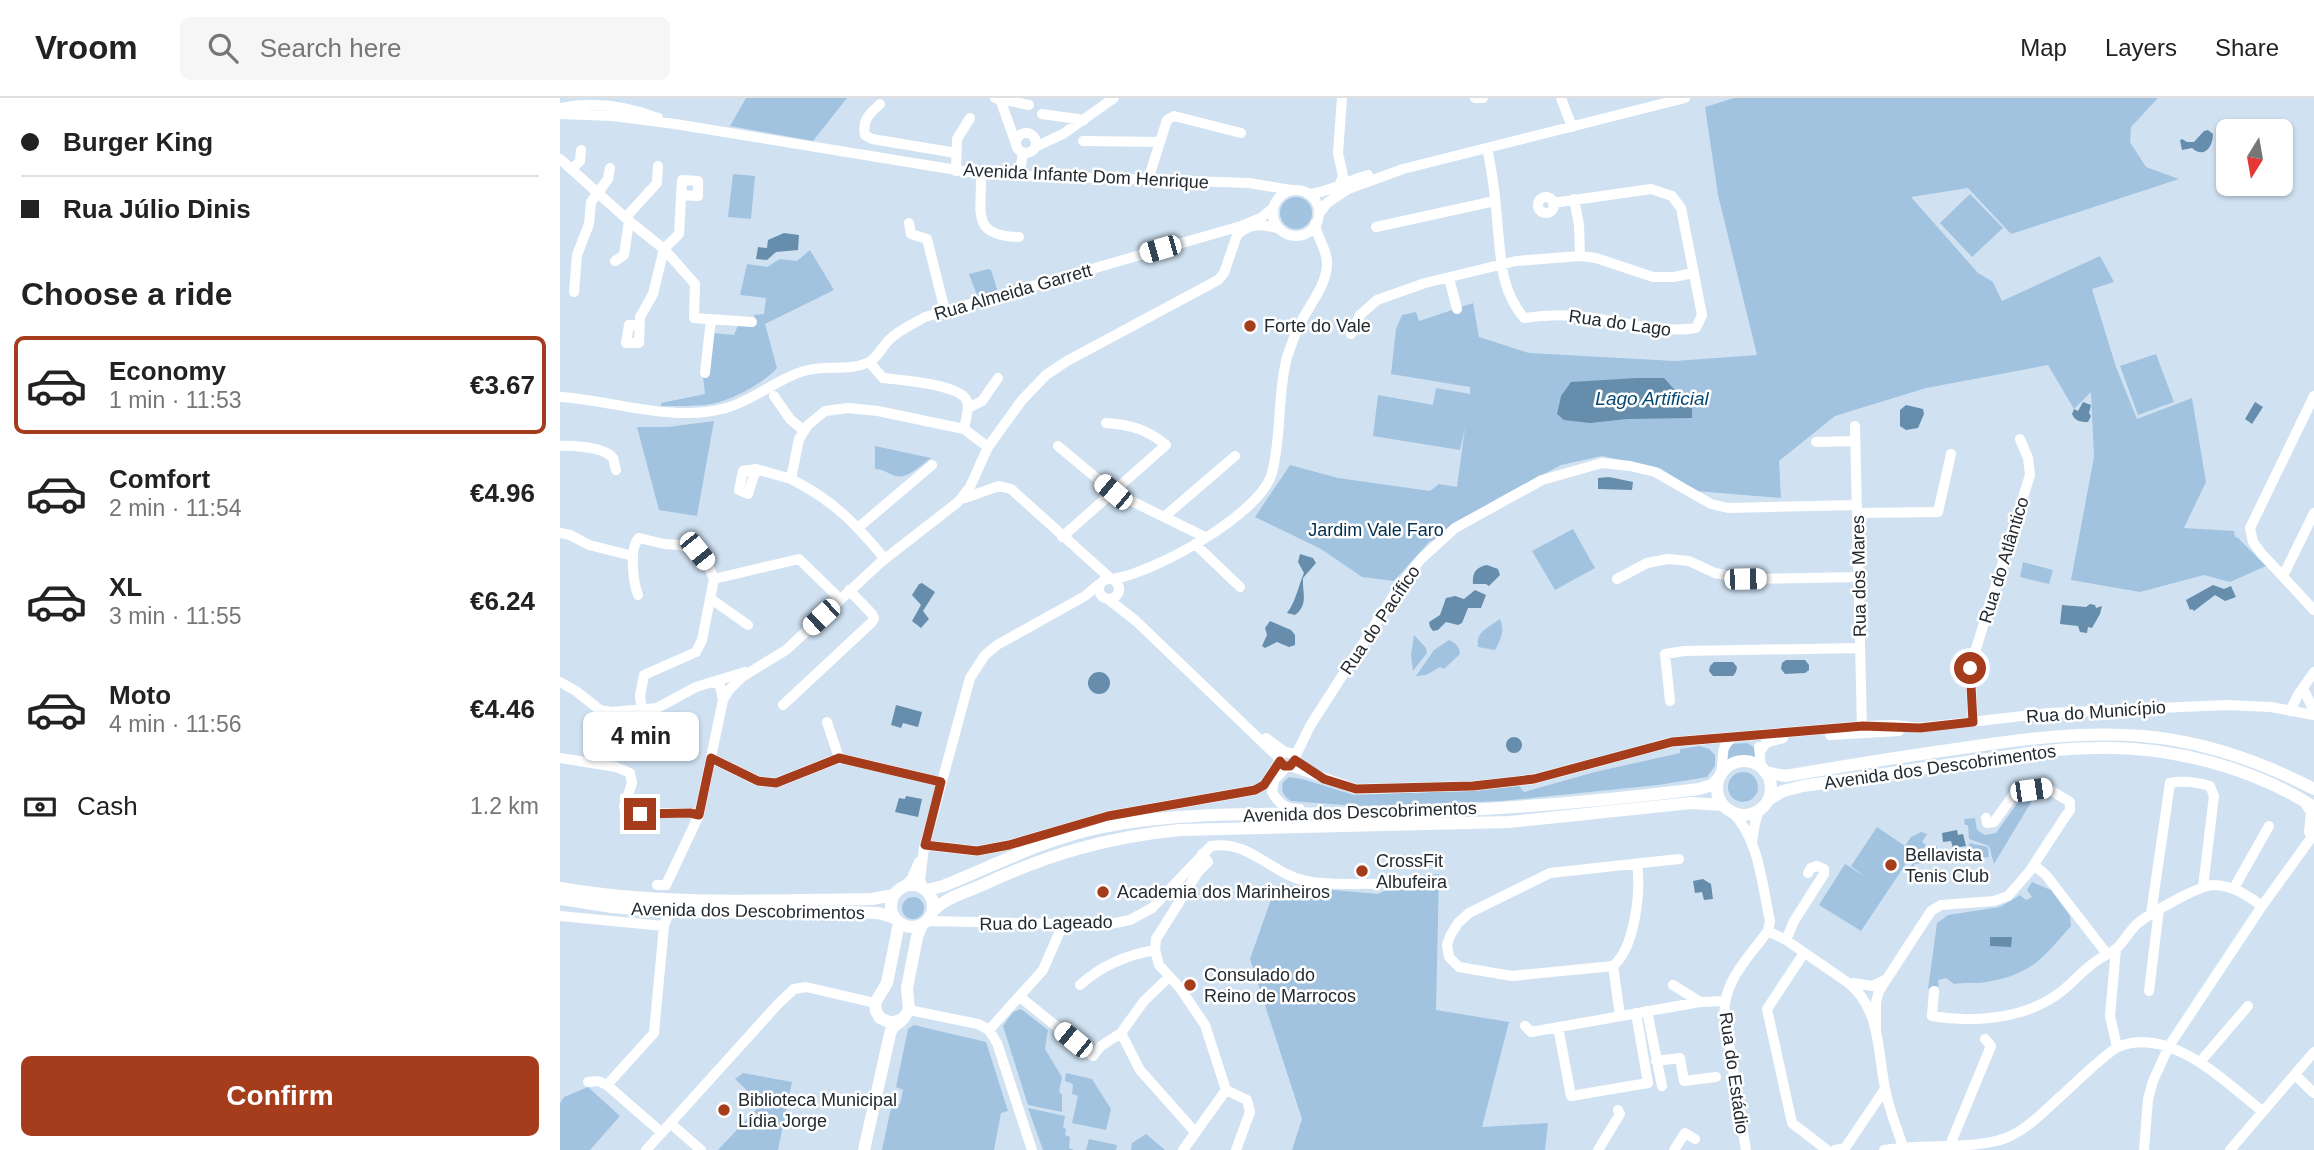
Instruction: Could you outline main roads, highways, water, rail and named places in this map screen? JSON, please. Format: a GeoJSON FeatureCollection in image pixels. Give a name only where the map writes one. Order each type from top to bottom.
{"type":"FeatureCollection","features":[{"type":"Feature","properties":{"kind":"main road","name":"Avenida dos Descobrimentos"},"geometry":{"type":"LineString","coordinates":[[1763,769],[1785,776],[2023,739],[2094,734],[2145,736],[2214,750],[2260,765],[2313,788]]}},
{"type":"Feature","properties":{"kind":"main road","name":"Avenida dos Descobrimentos"},"geometry":{"type":"LineString","coordinates":[[1764,805],[1783,791],[1803,786],[2014,756],[2096,748],[2148,750],[2222,766],[2282,788],[2309,804]]}},
{"type":"Feature","properties":{"kind":"main road"},"geometry":{"type":"LineString","coordinates":[[1749,761],[1763,769],[1770,782],[1764,805],[1749,814],[1728,808],[1717,793],[1720,776],[1729,765],[1749,761]]}},
{"type":"Feature","properties":{"kind":"main road","name":"Avenida dos Descobrimentos"},"geometry":{"type":"LineString","coordinates":[[925,889],[943,886],[1055,840],[1101,828],[1193,816],[1331,814],[1562,804],[1699,789],[1713,785],[1720,776]]}},
{"type":"Feature","properties":{"kind":"main road","name":"Avenida dos Descobrimentos"},"geometry":{"type":"LineString","coordinates":[[928,919],[946,901],[1015,870],[1074,849],[1140,834],[1180,830],[1509,822],[1691,803],[1728,808]]}},
{"type":"Feature","properties":{"kind":"main road"},"geometry":{"type":"LineString","coordinates":[[2309,804],[2313,830]]}},
{"type":"Feature","properties":{"kind":"main road"},"geometry":{"type":"LineString","coordinates":[[859,1150],[884,1032],[875,1003],[887,983],[897,921],[891,907],[894,895],[905,886],[918,885],[925,889],[933,900],[928,919],[917,937],[907,988],[907,1009],[890,1034],[864,1150]]}},
{"type":"Feature","properties":{"kind":"main road","name":"Avenida dos Descobrimentos"},"geometry":{"type":"LineString","coordinates":[[560,888],[655,900],[854,899],[894,895]]}},
{"type":"Feature","properties":{"kind":"main road","name":"Avenida dos Descobrimentos"},"geometry":{"type":"LineString","coordinates":[[560,899],[669,912],[878,913],[897,921]]}},
{"type":"Feature","properties":{"kind":"main road"},"geometry":{"type":"LineString","coordinates":[[897,921],[910,928],[928,919]]}},
{"type":"Feature","properties":{"kind":"main road"},"geometry":{"type":"LineString","coordinates":[[882,991],[895,988],[900,990],[907,1009]]}},
{"type":"Feature","properties":{"kind":"main road"},"geometry":{"type":"LineString","coordinates":[[880,1018],[891,1023],[907,1009]]}},
{"type":"Feature","properties":{"kind":"water"},"geometry":{"type":"Polygon","coordinates":[[[2208,130],[2213,134],[2207,150],[2182,150],[2180,140],[2194,142],[2208,130]]]}},
{"type":"Feature","properties":{"kind":"water"},"geometry":{"type":"Polygon","coordinates":[[[784,233],[799,235],[798,250],[776,252],[767,260],[756,259],[758,247],[767,248],[768,240],[784,233]]]}},
{"type":"Feature","properties":{"kind":"water","name":"Lago Artificial"},"geometry":{"type":"Polygon","coordinates":[[[1664,378],[1692,409],[1692,418],[1627,419],[1590,423],[1564,420],[1557,414],[1561,396],[1571,382],[1664,378]]]}},
{"type":"Feature","properties":{"kind":"water"},"geometry":{"type":"Polygon","coordinates":[[[2083,402],[2091,405],[2088,422],[2078,421],[2072,414],[2074,409],[2078,411],[2083,402]]]}},
{"type":"Feature","properties":{"kind":"water"},"geometry":{"type":"Polygon","coordinates":[[[2255,402],[2263,407],[2252,424],[2245,419],[2255,402]]]}},
{"type":"Feature","properties":{"kind":"water"},"geometry":{"type":"Polygon","coordinates":[[[1906,405],[1923,409],[1924,414],[1918,428],[1906,430],[1900,426],[1900,410],[1906,405]]]}},
{"type":"Feature","properties":{"kind":"water"},"geometry":{"type":"Polygon","coordinates":[[[1609,477],[1633,482],[1632,490],[1598,489],[1598,478],[1609,477]]]}},
{"type":"Feature","properties":{"kind":"water"},"geometry":{"type":"Polygon","coordinates":[[[1300,554],[1313,558],[1316,563],[1303,578],[1304,598],[1302,607],[1295,615],[1287,613],[1304,573],[1298,562],[1300,554]]]}},
{"type":"Feature","properties":{"kind":"water"},"geometry":{"type":"Polygon","coordinates":[[[1487,565],[1498,569],[1500,575],[1489,586],[1473,584],[1476,571],[1487,565]]]}},
{"type":"Feature","properties":{"kind":"water"},"geometry":{"type":"Polygon","coordinates":[[[922,583],[935,592],[923,611],[929,619],[921,628],[912,621],[921,605],[912,595],[922,583]]]}},
{"type":"Feature","properties":{"kind":"water"},"geometry":{"type":"Polygon","coordinates":[[[2213,585],[2224,589],[2231,586],[2236,597],[2225,601],[2215,595],[2194,611],[2190,610],[2186,600],[2213,585]]]}},
{"type":"Feature","properties":{"kind":"water"},"geometry":{"type":"Polygon","coordinates":[[[1475,590],[1486,595],[1481,608],[1468,608],[1462,623],[1458,625],[1446,622],[1433,631],[1429,622],[1440,615],[1446,598],[1455,596],[1464,599],[1475,590]]]}},
{"type":"Feature","properties":{"kind":"water"},"geometry":{"type":"Polygon","coordinates":[[[2090,604],[2096,608],[2102,606],[2100,614],[2092,628],[2088,627],[2087,633],[2080,632],[2078,626],[2060,624],[2062,605],[2086,607],[2090,604]]]}},
{"type":"Feature","properties":{"kind":"water"},"geometry":{"type":"Polygon","coordinates":[[[1270,621],[1291,630],[1295,635],[1295,645],[1289,647],[1277,642],[1265,648],[1262,646],[1267,635],[1265,628],[1270,621]]]}},
{"type":"Feature","properties":{"kind":"water"},"geometry":{"type":"Polygon","coordinates":[[[1786,660],[1805,660],[1809,670],[1805,673],[1785,674],[1781,669],[1786,660]]]}},
{"type":"Feature","properties":{"kind":"water"},"geometry":{"type":"Polygon","coordinates":[[[1714,662],[1733,662],[1737,667],[1736,672],[1733,676],[1713,676],[1709,671],[1714,662]]]}},
{"type":"Feature","properties":{"kind":"water"},"geometry":{"type":"Polygon","coordinates":[[[1099,672],[1107,675],[1110,683],[1107,691],[1099,694],[1091,691],[1088,683],[1091,675],[1099,672]]]}},
{"type":"Feature","properties":{"kind":"water"},"geometry":{"type":"Polygon","coordinates":[[[896,705],[922,712],[918,727],[903,723],[901,728],[891,725],[896,705]]]}},
{"type":"Feature","properties":{"kind":"water"},"geometry":{"type":"Polygon","coordinates":[[[1514,737],[1522,745],[1514,753],[1506,745],[1514,737]]]}},
{"type":"Feature","properties":{"kind":"water"},"geometry":{"type":"Polygon","coordinates":[[[906,796],[922,799],[918,817],[895,812],[899,798],[905,799],[906,796]]]}},
{"type":"Feature","properties":{"kind":"water"},"geometry":{"type":"Polygon","coordinates":[[[1957,830],[1958,835],[1963,834],[1966,846],[1953,848],[1951,841],[1943,842],[1942,833],[1957,830]]]}},
{"type":"Feature","properties":{"kind":"water"},"geometry":{"type":"Polygon","coordinates":[[[1703,879],[1711,884],[1713,899],[1704,900],[1702,892],[1695,893],[1693,881],[1703,879]]]}},
{"type":"Feature","properties":{"kind":"water"},"geometry":{"type":"Polygon","coordinates":[[[1990,937],[2012,937],[2011,947],[1990,946],[1990,937]]]}},
{"type":"Feature","properties":{"kind":"place","name":"Forte do Vale"},"geometry":{"type":"Point","coordinates":[1250,326]}},
{"type":"Feature","properties":{"kind":"place","name":"Bellavista Tenis Club"},"geometry":{"type":"Point","coordinates":[1891,865]}},
{"type":"Feature","properties":{"kind":"place","name":"CrossFit Albufeira"},"geometry":{"type":"Point","coordinates":[1362,871]}},
{"type":"Feature","properties":{"kind":"place","name":"Academia dos Marinheiros"},"geometry":{"type":"Point","coordinates":[1103,892]}},
{"type":"Feature","properties":{"kind":"place","name":"Consulado do Reino de Marrocos"},"geometry":{"type":"Point","coordinates":[1190,985]}},
{"type":"Feature","properties":{"kind":"place","name":"Biblioteca Municipal Lídia Jorge"},"geometry":{"type":"Point","coordinates":[724,1110]}},
{"type":"Feature","properties":{"kind":"park label","name":"Jardim Vale Faro"},"geometry":{"type":"Point","coordinates":[1376,530]}}]}
